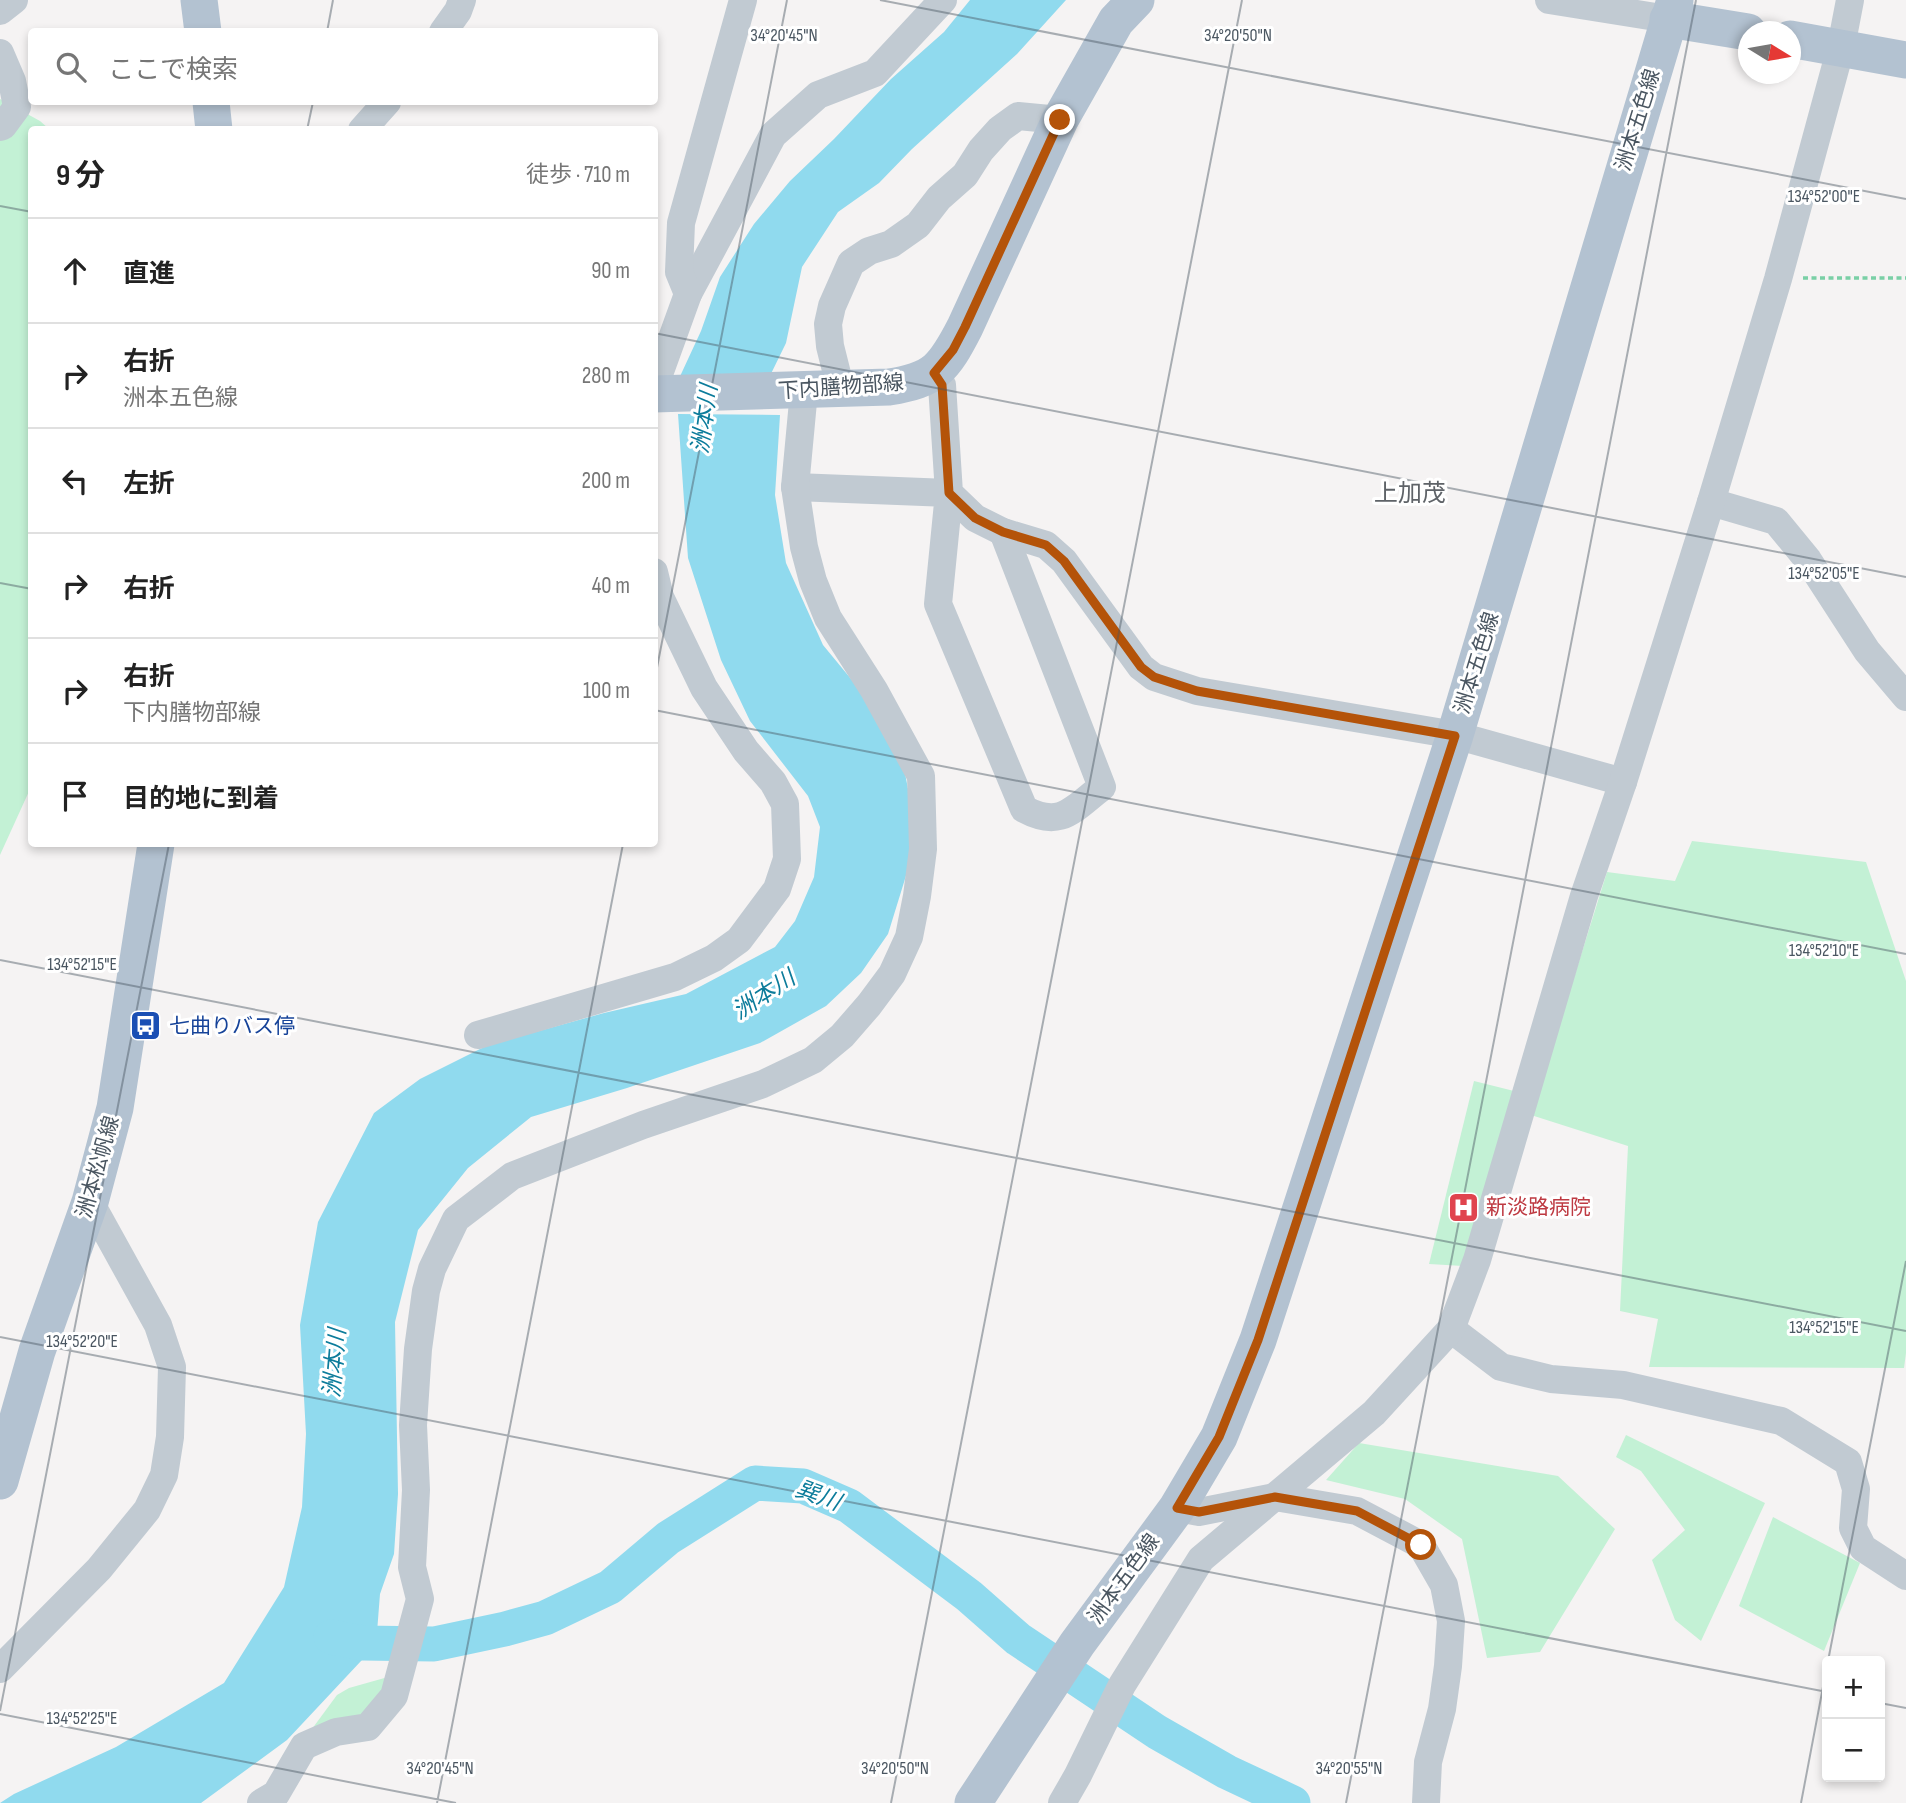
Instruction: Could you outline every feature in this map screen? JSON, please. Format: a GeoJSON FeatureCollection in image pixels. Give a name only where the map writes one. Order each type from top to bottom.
{"type":"FeatureCollection","features":[{"type":"Feature","properties":{"kind":"main road"},"geometry":{"type":"LineString","coordinates":[[199,0],[202,28]]}},
{"type":"Feature","properties":{"kind":"main road","name":"下内膳物部線"},"geometry":{"type":"LineString","coordinates":[[661,392],[841,390],[911,384],[934,373],[953,350],[965,327],[1060,120],[1116,21],[1136,0]]}},
{"type":"Feature","properties":{"kind":"main road"},"geometry":{"type":"LineString","coordinates":[[1672,10],[1738,29]]}},
{"type":"Feature","properties":{"kind":"main road","name":"洲本五色線"},"geometry":{"type":"LineString","coordinates":[[973,1803],[1049,1684],[1177,1508],[1219,1437],[1258,1340],[1455,736],[1672,10]]}},
{"type":"Feature","properties":{"kind":"main road"},"geometry":{"type":"LineString","coordinates":[[1801,41],[1906,60]]}},
{"type":"Feature","properties":{"kind":"main road"},"geometry":{"type":"LineString","coordinates":[[211,105],[214,126]]}},
{"type":"Feature","properties":{"kind":"main road","name":"洲本松帆線"},"geometry":{"type":"LineString","coordinates":[[2,1467],[37,1351],[90,1202],[116,1108],[156,847]]}},
{"type":"Feature","properties":{"kind":"street"},"geometry":{"type":"LineString","coordinates":[[0,11],[13,0]]}},
{"type":"Feature","properties":{"kind":"street"},"geometry":{"type":"LineString","coordinates":[[446,28],[463,0]]}},
{"type":"Feature","properties":{"kind":"street"},"geometry":{"type":"LineString","coordinates":[[688,294],[679,272],[681,223],[743,0]]}},
{"type":"Feature","properties":{"kind":"street"},"geometry":{"type":"LineString","coordinates":[[661,392],[688,294],[773,135],[818,95],[875,74],[943,0]]}},
{"type":"Feature","properties":{"kind":"street"},"geometry":{"type":"LineString","coordinates":[[1549,0],[1672,10]]}},
{"type":"Feature","properties":{"kind":"street"},"geometry":{"type":"LineString","coordinates":[[1062,1803],[1122,1685],[1201,1559],[1374,1413],[1451,1329],[1477,1260],[1584,896],[1623,782],[1778,279],[1841,47],[1850,0]]}},
{"type":"Feature","properties":{"kind":"street"},"geometry":{"type":"LineString","coordinates":[[0,53],[12,81],[17,107],[0,127]]}},
{"type":"Feature","properties":{"kind":"street"},"geometry":{"type":"LineString","coordinates":[[366,126],[384,105]]}},
{"type":"Feature","properties":{"kind":"street"},"geometry":{"type":"LineString","coordinates":[[841,390],[830,346],[828,324],[832,306],[851,263],[869,251],[891,244],[918,225],[939,198],[965,175],[981,150],[1000,129],[1018,116],[1060,120]]}},
{"type":"Feature","properties":{"kind":"street"},"geometry":{"type":"LineString","coordinates":[[934,373],[942,385],[949,493],[938,604],[1024,809],[1042,819],[1066,815],[1102,786],[1003,532]]}},
{"type":"Feature","properties":{"kind":"street"},"geometry":{"type":"LineString","coordinates":[[261,1803],[276,1794],[304,1746],[336,1732],[368,1727],[394,1696],[420,1599],[412,1567],[416,1490],[413,1425],[418,1349],[426,1291],[432,1269],[456,1219],[512,1176],[643,1125],[763,1084],[813,1060],[842,1036],[869,1005],[892,974],[909,937],[923,849],[921,776],[874,690],[828,618],[813,581],[804,547],[795,487],[804,391]]}},
{"type":"Feature","properties":{"kind":"street"},"geometry":{"type":"LineString","coordinates":[[795,487],[949,493],[975,518],[1003,532],[1046,545],[1064,561],[1141,667],[1154,677],[1197,691],[1455,736],[1623,782]]}},
{"type":"Feature","properties":{"kind":"street"},"geometry":{"type":"LineString","coordinates":[[1711,502],[1776,521],[1808,560],[1867,651],[1906,697]]}},
{"type":"Feature","properties":{"kind":"street"},"geometry":{"type":"LineString","coordinates":[[478,1035],[664,980],[714,958],[738,940],[777,889],[787,859],[785,804],[773,782],[746,751],[704,688],[658,589]]}},
{"type":"Feature","properties":{"kind":"street"},"geometry":{"type":"LineString","coordinates":[[0,1669],[99,1569],[147,1510],[164,1475],[170,1437],[172,1367],[158,1325],[90,1202]]}},
{"type":"Feature","properties":{"kind":"street"},"geometry":{"type":"LineString","coordinates":[[1451,1329],[1501,1367],[1551,1378],[1623,1385],[1782,1422],[1848,1462],[1856,1489],[1853,1528],[1863,1548],[1906,1576]]}},
{"type":"Feature","properties":{"kind":"street"},"geometry":{"type":"LineString","coordinates":[[1177,1508],[1199,1512],[1275,1497],[1357,1511],[1421,1545],[1444,1585],[1451,1621],[1442,1709],[1428,1762],[1426,1803]]}},
{"type":"Feature","properties":{"kind":"path"},"geometry":{"type":"LineString","coordinates":[[1778,279],[1906,278]]}},
{"type":"Feature","properties":{"kind":"green space"},"geometry":{"type":"Polygon","coordinates":[[[0,99],[46,126],[28,126],[28,794],[0,855],[0,99]]]}},
{"type":"Feature","properties":{"kind":"green space"},"geometry":{"type":"Polygon","coordinates":[[[1692,841],[1866,862],[1906,981],[1904,1368],[1649,1367],[1658,1319],[1620,1311],[1628,1146],[1531,1115],[1607,872],[1675,881],[1692,841]]]}},
{"type":"Feature","properties":{"kind":"green space"},"geometry":{"type":"Polygon","coordinates":[[[1474,1081],[1514,1091],[1463,1266],[1429,1264],[1474,1081]]]}},
{"type":"Feature","properties":{"kind":"green space"},"geometry":{"type":"Polygon","coordinates":[[[1626,1435],[1765,1503],[1701,1641],[1675,1620],[1652,1560],[1685,1530],[1641,1471],[1616,1457],[1626,1435]]]}},
{"type":"Feature","properties":{"kind":"green space"},"geometry":{"type":"Polygon","coordinates":[[[1359,1443],[1558,1476],[1615,1529],[1540,1652],[1487,1658],[1462,1539],[1405,1499],[1326,1480],[1359,1443]]]}},
{"type":"Feature","properties":{"kind":"green space"},"geometry":{"type":"Polygon","coordinates":[[[1773,1517],[1860,1563],[1824,1651],[1739,1606],[1773,1517]]]}},
{"type":"Feature","properties":{"kind":"green space"},"geometry":{"type":"Polygon","coordinates":[[[388,1677],[388,1683],[365,1718],[309,1733],[337,1695],[349,1688],[388,1677]]]}},
{"type":"Feature","properties":{"kind":"water"},"geometry":{"type":"Polygon","coordinates":[[[970,0],[1066,0],[1017,54],[912,149],[879,183],[838,212],[802,267],[786,343],[766,384],[676,385],[701,331],[720,277],[754,224],[790,181],[891,79],[944,32],[970,0]]]}},
{"type":"Feature","properties":{"kind":"water","name":"洲本川"},"geometry":{"type":"Polygon","coordinates":[[[678,414],[780,415],[775,495],[786,563],[823,645],[856,685],[904,768],[912,810],[909,866],[888,934],[861,973],[826,1006],[760,1043],[531,1117],[468,1168],[418,1230],[395,1322],[398,1494],[394,1554],[380,1594],[376,1645],[287,1740],[201,1803],[0,1803],[116,1747],[224,1683],[284,1587],[302,1507],[306,1434],[300,1325],[318,1222],[374,1113],[420,1079],[488,1045],[686,994],[775,947],[795,921],[814,877],[820,827],[808,796],[750,721],[721,660],[688,558],[678,414]]]}},
{"type":"Feature","properties":{"kind":"waterway","name":"巽川"},"geometry":{"type":"LineString","coordinates":[[331,1637],[362,1643],[434,1644],[545,1618],[610,1587],[668,1538],[755,1483],[803,1486],[849,1506],[969,1596],[1018,1639],[1157,1732],[1227,1772],[1293,1803]]}},
{"type":"Feature","properties":{"kind":"place","name":"七曲りバス停"},"geometry":{"type":"Point","coordinates":[146,1026]}},
{"type":"Feature","properties":{"kind":"place","name":"新淡路病院"},"geometry":{"type":"Point","coordinates":[1463,1207]}},
{"type":"Feature","properties":{"kind":"district","name":"上加茂"},"geometry":{"type":"Point","coordinates":[1410,493]}},
{"type":"Feature","properties":{"kind":"route"},"geometry":{"type":"LineString","coordinates":[[1060,120],[965,327],[953,350],[934,373],[942,385],[949,493],[975,518],[1003,532],[1046,545],[1064,561],[1141,667],[1154,677],[1197,691],[1455,736],[1258,1340],[1219,1437],[1177,1508],[1199,1512],[1275,1497],[1357,1511],[1421,1545]]}}]}
